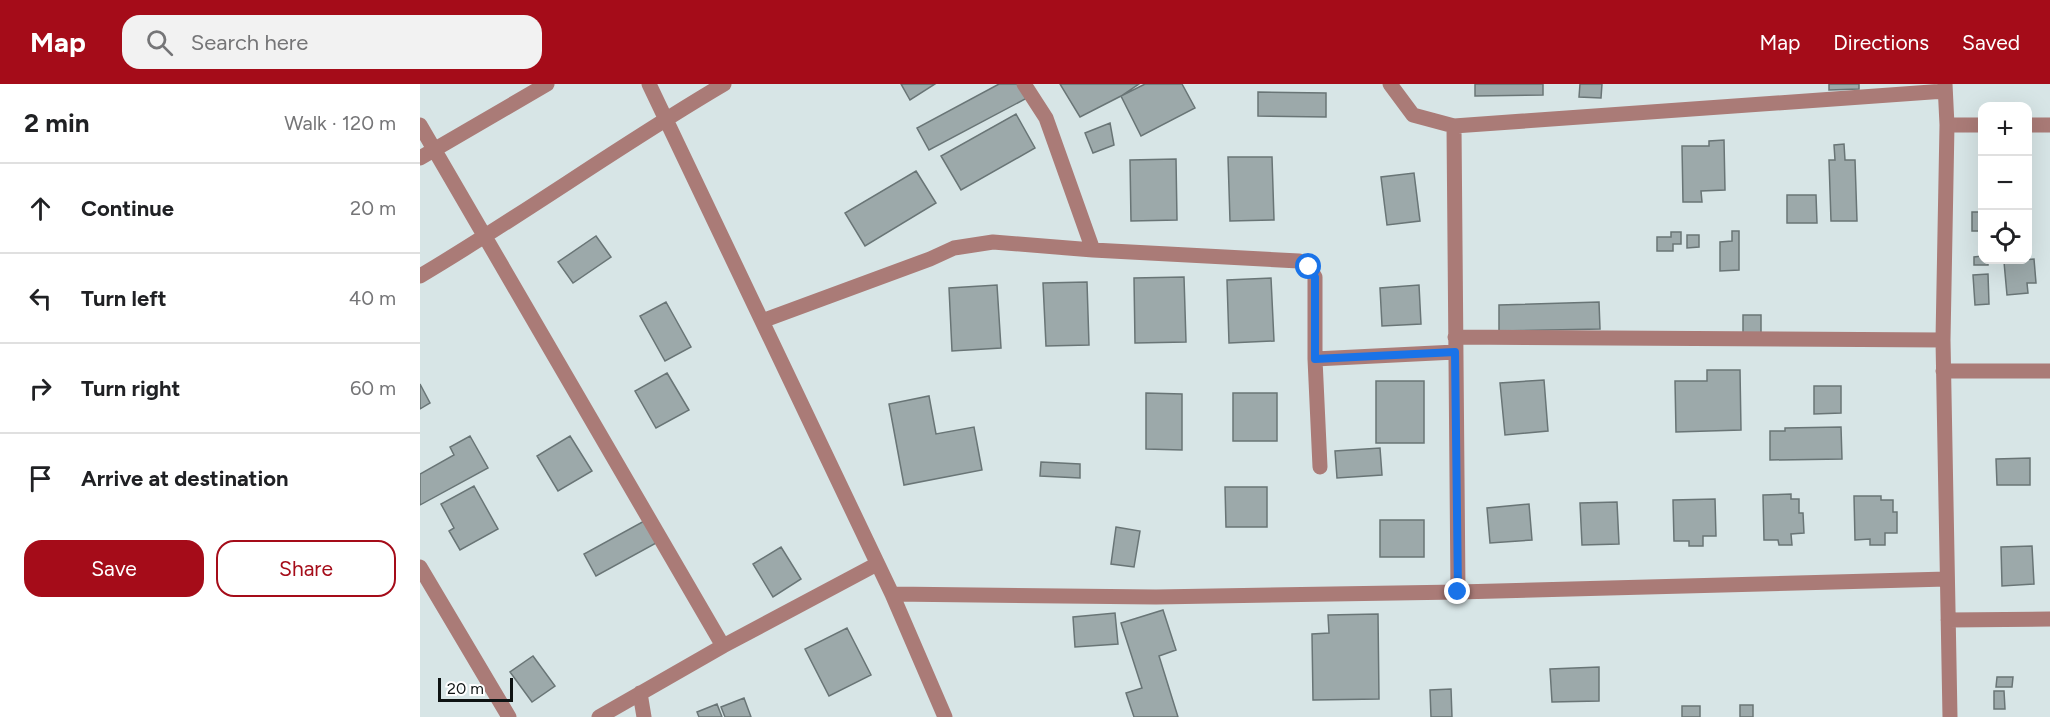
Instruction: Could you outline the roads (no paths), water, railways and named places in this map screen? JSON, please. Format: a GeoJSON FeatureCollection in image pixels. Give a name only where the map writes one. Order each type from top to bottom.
{"type":"FeatureCollection","features":[{"type":"Feature","properties":{"kind":"street"},"geometry":{"type":"LineString","coordinates":[[420,158],[547,84]]}},
{"type":"Feature","properties":{"kind":"street"},"geometry":{"type":"LineString","coordinates":[[650,84],[892,594],[945,717]]}},
{"type":"Feature","properties":{"kind":"street"},"geometry":{"type":"LineString","coordinates":[[420,276],[485,238],[667,118],[723,84]]}},
{"type":"Feature","properties":{"kind":"street"},"geometry":{"type":"LineString","coordinates":[[1390,84],[1413,115],[1454,126],[1945,87],[1947,125],[1942,340],[1950,717]]}},
{"type":"Feature","properties":{"kind":"street"},"geometry":{"type":"LineString","coordinates":[[1031,86],[1046,118],[1094,250]]}},
{"type":"Feature","properties":{"kind":"street"},"geometry":{"type":"LineString","coordinates":[[420,125],[723,646]]}},
{"type":"Feature","properties":{"kind":"street"},"geometry":{"type":"LineString","coordinates":[[1947,125],[1978,125]]}},
{"type":"Feature","properties":{"kind":"street"},"geometry":{"type":"LineString","coordinates":[[2032,125],[2050,125]]}},
{"type":"Feature","properties":{"kind":"street"},"geometry":{"type":"LineString","coordinates":[[1454,126],[1458,592]]}},
{"type":"Feature","properties":{"kind":"street"},"geometry":{"type":"LineString","coordinates":[[762,321],[954,248],[993,242],[1299,261],[1309,267],[1315,277],[1315,359],[1320,467]]}},
{"type":"Feature","properties":{"kind":"street"},"geometry":{"type":"LineString","coordinates":[[1455,337],[1942,340]]}},
{"type":"Feature","properties":{"kind":"street"},"geometry":{"type":"LineString","coordinates":[[1315,359],[1455,352]]}},
{"type":"Feature","properties":{"kind":"street"},"geometry":{"type":"LineString","coordinates":[[1943,371],[2050,371]]}},
{"type":"Feature","properties":{"kind":"street"},"geometry":{"type":"LineString","coordinates":[[598,717],[723,646],[877,564]]}},
{"type":"Feature","properties":{"kind":"street"},"geometry":{"type":"LineString","coordinates":[[420,567],[509,717]]}},
{"type":"Feature","properties":{"kind":"street"},"geometry":{"type":"LineString","coordinates":[[892,594],[1156,597],[1458,592],[1947,579]]}},
{"type":"Feature","properties":{"kind":"street"},"geometry":{"type":"LineString","coordinates":[[1948,620],[2050,619]]}},
{"type":"Feature","properties":{"kind":"street"},"geometry":{"type":"LineString","coordinates":[[640,693],[644,717]]}}]}
